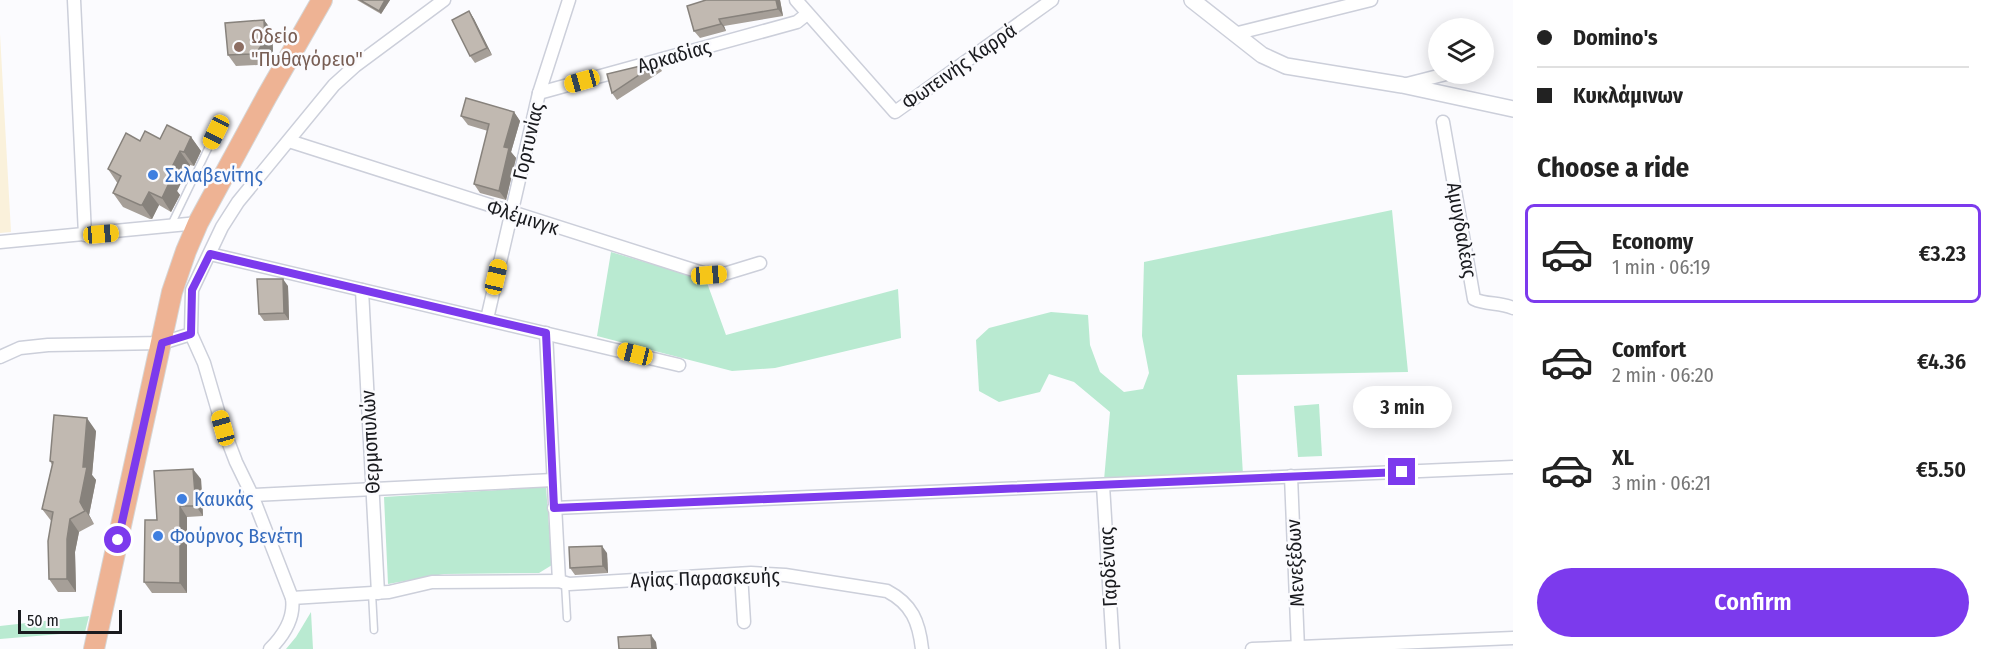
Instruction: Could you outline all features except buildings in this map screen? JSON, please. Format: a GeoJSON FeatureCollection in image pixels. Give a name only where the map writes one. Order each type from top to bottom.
{"type":"FeatureCollection","features":[{"type":"Feature","properties":{"kind":"main road"},"geometry":{"type":"LineString","coordinates":[[94,649],[172,292],[186,252],[198,223],[322,0]]}},
{"type":"Feature","properties":{"kind":"street"},"geometry":{"type":"LineString","coordinates":[[74,0],[85,235]]}},
{"type":"Feature","properties":{"kind":"street"},"geometry":{"type":"LineString","coordinates":[[270,649],[288,625],[293,610],[292,598],[252,495],[226,436],[204,363],[191,334],[192,290],[222,227],[238,202],[334,85],[355,66],[444,0]]}},
{"type":"Feature","properties":{"kind":"street","name":"Γορτυνίας"},"geometry":{"type":"LineString","coordinates":[[487,319],[539,93],[569,0]]}},
{"type":"Feature","properties":{"kind":"street"},"geometry":{"type":"LineString","coordinates":[[796,0],[807,14]]}},
{"type":"Feature","properties":{"kind":"street","name":"Φωτεινής Καρρά"},"geometry":{"type":"LineString","coordinates":[[807,14],[895,112],[1052,0]]}},
{"type":"Feature","properties":{"kind":"street"},"geometry":{"type":"LineString","coordinates":[[1192,0],[1262,55],[1286,66],[1402,85],[1513,109]]}},
{"type":"Feature","properties":{"kind":"street"},"geometry":{"type":"LineString","coordinates":[[1234,34],[1371,0]]}},
{"type":"Feature","properties":{"kind":"street","name":"Αρκαδίας"},"geometry":{"type":"LineString","coordinates":[[539,93],[796,22],[807,14]]}},
{"type":"Feature","properties":{"kind":"street"},"geometry":{"type":"LineString","coordinates":[[1402,85],[1428,78]]}},
{"type":"Feature","properties":{"kind":"street","name":"Αμυγδαλέας"},"geometry":{"type":"LineString","coordinates":[[1443,122],[1474,299],[1480,302],[1505,304],[1513,308]]}},
{"type":"Feature","properties":{"kind":"street","name":"Φλέμινγκ"},"geometry":{"type":"LineString","coordinates":[[289,141],[709,275],[724,274],[759,263]]}},
{"type":"Feature","properties":{"kind":"street"},"geometry":{"type":"LineString","coordinates":[[0,242],[198,223]]}},
{"type":"Feature","properties":{"kind":"street"},"geometry":{"type":"LineString","coordinates":[[210,254],[679,365]]}},
{"type":"Feature","properties":{"kind":"street","name":"Θερμοπυλών"},"geometry":{"type":"LineString","coordinates":[[363,290],[373,489],[375,593]]}},
{"type":"Feature","properties":{"kind":"street"},"geometry":{"type":"LineString","coordinates":[[546,333],[554,508],[562,582]]}},
{"type":"Feature","properties":{"kind":"street"},"geometry":{"type":"LineString","coordinates":[[0,357],[21,348],[48,345],[162,343],[191,334]]}},
{"type":"Feature","properties":{"kind":"street"},"geometry":{"type":"LineString","coordinates":[[554,508],[1513,467]]}},
{"type":"Feature","properties":{"kind":"street","name":"Μενεξέδων"},"geometry":{"type":"LineString","coordinates":[[1291,476],[1298,648]]}},
{"type":"Feature","properties":{"kind":"street"},"geometry":{"type":"LineString","coordinates":[[252,495],[553,480]]}},
{"type":"Feature","properties":{"kind":"street","name":"Γαρδένιας"},"geometry":{"type":"LineString","coordinates":[[1103,484],[1113,649]]}},
{"type":"Feature","properties":{"kind":"street"},"geometry":{"type":"LineString","coordinates":[[741,574],[744,622]]}},
{"type":"Feature","properties":{"kind":"street","name":"Αγίας Παρασκευής"},"geometry":{"type":"LineString","coordinates":[[292,598],[390,592],[432,582],[562,582],[569,584],[741,574],[785,575],[887,591],[901,598],[911,610],[920,632],[922,649]]}},
{"type":"Feature","properties":{"kind":"street"},"geometry":{"type":"LineString","coordinates":[[1252,649],[1513,638]]}},
{"type":"Feature","properties":{"kind":"lane"},"geometry":{"type":"LineString","coordinates":[[170,226],[216,132]]}},
{"type":"Feature","properties":{"kind":"lane"},"geometry":{"type":"LineString","coordinates":[[562,582],[567,618]]}},
{"type":"Feature","properties":{"kind":"lane"},"geometry":{"type":"LineString","coordinates":[[374,630],[375,593]]}},
{"type":"Feature","properties":{"kind":"shaded area"},"geometry":{"type":"Polygon","coordinates":[[[0,34],[11,232],[0,233],[0,34]]]}},
{"type":"Feature","properties":{"kind":"green space"},"geometry":{"type":"Polygon","coordinates":[[[1392,210],[1408,372],[1237,375],[1243,475],[1104,480],[1110,412],[1074,382],[1049,374],[1040,392],[999,402],[979,391],[976,340],[989,328],[1051,312],[1088,315],[1090,345],[1100,372],[1124,392],[1143,389],[1149,373],[1142,336],[1144,262],[1392,210]]]}},
{"type":"Feature","properties":{"kind":"green space"},"geometry":{"type":"Polygon","coordinates":[[[611,252],[706,280],[726,335],[898,289],[901,338],[775,368],[732,371],[597,336],[611,252]]]}},
{"type":"Feature","properties":{"kind":"green space"},"geometry":{"type":"Polygon","coordinates":[[[1319,404],[1322,456],[1298,457],[1294,406],[1319,404]]]}},
{"type":"Feature","properties":{"kind":"green space"},"geometry":{"type":"Polygon","coordinates":[[[546,487],[552,565],[539,573],[444,574],[388,584],[384,497],[546,487]]]}},
{"type":"Feature","properties":{"kind":"green space"},"geometry":{"type":"Polygon","coordinates":[[[311,612],[313,649],[286,649],[296,637],[311,612]]]}},
{"type":"Feature","properties":{"kind":"green space"},"geometry":{"type":"Polygon","coordinates":[[[89,616],[85,632],[0,639],[0,626],[89,616]]]}},
{"type":"Feature","properties":{"kind":"place","name":"Ωδείο \"Πυθαγόρειο\""},"geometry":{"type":"Point","coordinates":[239,47]}},
{"type":"Feature","properties":{"kind":"place","name":"Σκλαβενίτης"},"geometry":{"type":"Point","coordinates":[153,175]}},
{"type":"Feature","properties":{"kind":"place","name":"Καυκάς"},"geometry":{"type":"Point","coordinates":[182,499]}},
{"type":"Feature","properties":{"kind":"place","name":"Φούρνος Βενέτη"},"geometry":{"type":"Point","coordinates":[158,536]}},
{"type":"Feature","properties":{"kind":"route"},"geometry":{"type":"LineString","coordinates":[[118,540],[162,343],[191,334],[192,290],[210,254],[546,333],[554,508],[1402,472]]}}]}
